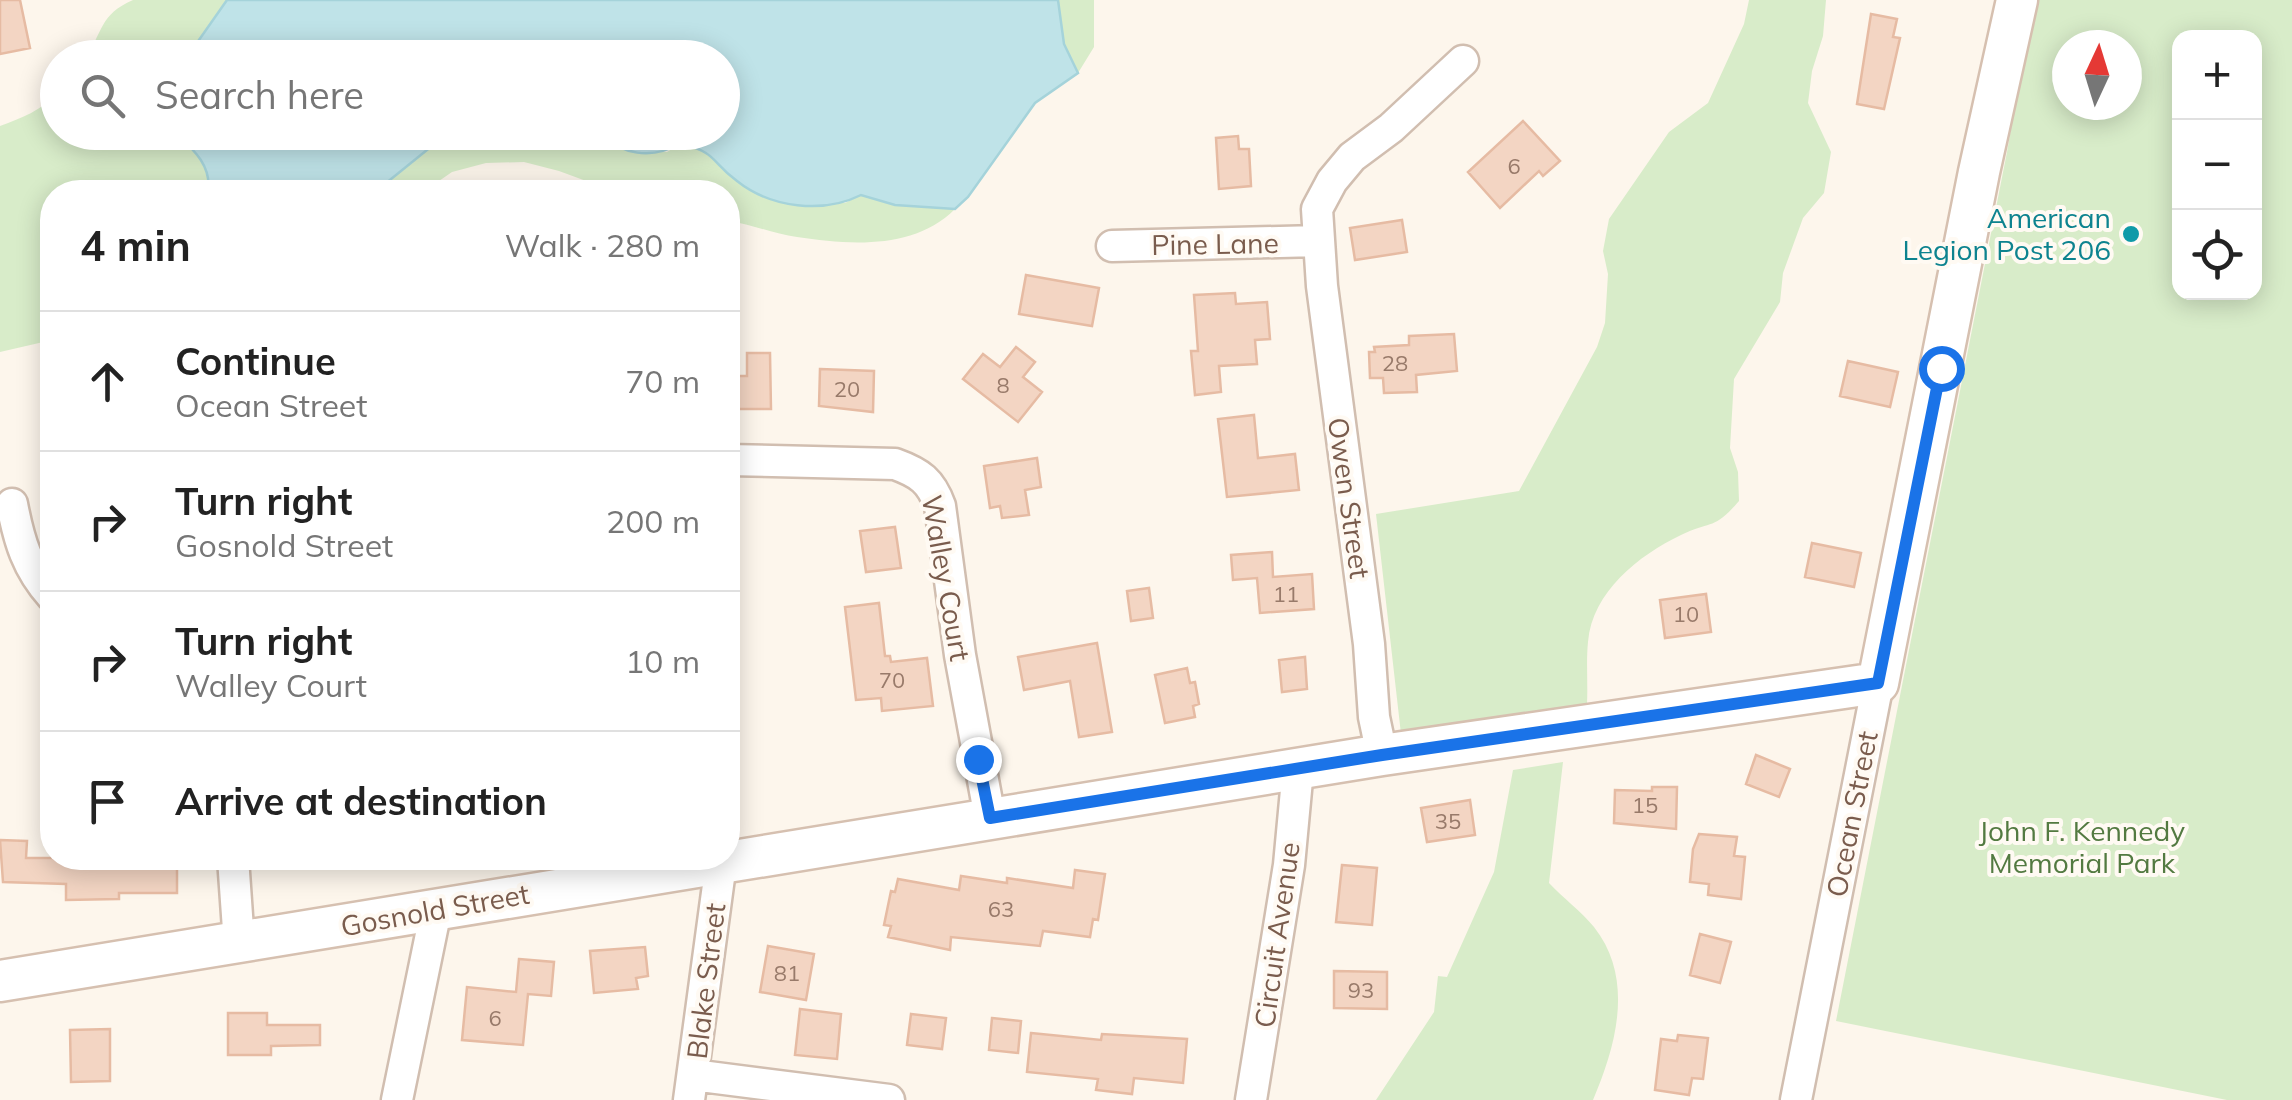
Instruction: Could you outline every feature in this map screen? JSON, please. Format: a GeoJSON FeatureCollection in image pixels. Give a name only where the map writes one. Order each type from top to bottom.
{"type":"FeatureCollection","features":[{"type":"Feature","properties":{"kind":"main road","name":"Ocean Street"},"geometry":{"type":"LineString","coordinates":[[1878,683],[2017,0]]}},
{"type":"Feature","properties":{"kind":"main road","name":"Gosnold Street"},"geometry":{"type":"LineString","coordinates":[[740,860],[1382,755],[1878,683]]}},
{"type":"Feature","properties":{"kind":"main road","name":"Gosnold Street"},"geometry":{"type":"LineString","coordinates":[[0,982],[679,870]]}},
{"type":"Feature","properties":{"kind":"street","name":"Owen Street"},"geometry":{"type":"LineString","coordinates":[[1382,755],[1340,440],[1317,209],[1332,180],[1352,157],[1391,128],[1463,61]]}},
{"type":"Feature","properties":{"kind":"street","name":"Pine Lane"},"geometry":{"type":"LineString","coordinates":[[1112,246],[1318,241]]}},
{"type":"Feature","properties":{"kind":"street","name":"Walley Court"},"geometry":{"type":"LineString","coordinates":[[740,460],[895,464],[932,484],[940,506],[960,656],[990,818]]}},
{"type":"Feature","properties":{"kind":"street"},"geometry":{"type":"LineString","coordinates":[[12,504],[20,548],[40,582]]}},
{"type":"Feature","properties":{"kind":"street","name":"Ocean Street"},"geometry":{"type":"LineString","coordinates":[[1796,1100],[1878,683]]}},
{"type":"Feature","properties":{"kind":"street","name":"Circuit Avenue"},"geometry":{"type":"LineString","coordinates":[[1251,1100],[1286,885],[1298,769]]}},
{"type":"Feature","properties":{"kind":"street"},"geometry":{"type":"LineString","coordinates":[[233,870],[239,944]]}},
{"type":"Feature","properties":{"kind":"street","name":"Blake Street"},"geometry":{"type":"LineString","coordinates":[[691,1088],[720,870]]}},
{"type":"Feature","properties":{"kind":"street"},"geometry":{"type":"LineString","coordinates":[[397,1100],[436,910]]}},
{"type":"Feature","properties":{"kind":"street"},"geometry":{"type":"LineString","coordinates":[[691,1088],[889,1100]]}},
{"type":"Feature","properties":{"kind":"green space"},"geometry":{"type":"Polygon","coordinates":[[[133,0],[227,0],[199,40],[95,40],[108,18],[133,0]]]}},
{"type":"Feature","properties":{"kind":"green space"},"geometry":{"type":"Polygon","coordinates":[[[1058,0],[1094,0],[1094,47],[1078,73],[1064,44],[1058,0]]]}},
{"type":"Feature","properties":{"kind":"green space"},"geometry":{"type":"Polygon","coordinates":[[[1749,0],[1826,0],[1823,36],[1812,71],[1808,103],[1831,152],[1824,193],[1803,218],[1783,273],[1780,302],[1734,379],[1730,448],[1738,472],[1739,501],[1717,521],[1649,553],[1608,591],[1591,624],[1587,704],[1401,734],[1376,514],[1519,491],[1597,347],[1605,323],[1608,274],[1603,251],[1609,219],[1669,132],[1708,103],[1744,24],[1749,0]]]}},
{"type":"Feature","properties":{"kind":"green space","name":"John F. Kennedy Memorial Park"},"geometry":{"type":"Polygon","coordinates":[[[2033,0],[2292,0],[2292,1100],[2227,1100],[1836,1021],[2007,152],[2033,0]]]}},
{"type":"Feature","properties":{"kind":"green space"},"geometry":{"type":"Polygon","coordinates":[[[38,109],[40,150],[193,150],[208,180],[40,180],[40,343],[0,352],[0,126],[38,109]]]}},
{"type":"Feature","properties":{"kind":"green space"},"geometry":{"type":"Polygon","coordinates":[[[427,150],[705,150],[735,180],[583,180],[524,162],[486,163],[452,172],[440,180],[390,180],[427,150]]]}},
{"type":"Feature","properties":{"kind":"green space"},"geometry":{"type":"Polygon","coordinates":[[[740,183],[845,203],[861,195],[895,205],[955,209],[939,222],[901,238],[838,242],[740,224],[740,183]]]}},
{"type":"Feature","properties":{"kind":"green space"},"geometry":{"type":"Polygon","coordinates":[[[1563,762],[1549,883],[1594,927],[1607,947],[1618,990],[1609,1058],[1593,1100],[1376,1100],[1434,1012],[1438,976],[1447,977],[1494,872],[1513,770],[1563,762]]]}},
{"type":"Feature","properties":{"kind":"water"},"geometry":{"type":"Polygon","coordinates":[[[227,0],[1058,0],[1064,44],[1078,73],[1035,103],[968,197],[955,209],[895,205],[861,195],[814,206],[765,197],[699,150],[740,150],[740,40],[199,40],[227,0]]]}},
{"type":"Feature","properties":{"kind":"water"},"geometry":{"type":"Polygon","coordinates":[[[427,150],[390,180],[208,180],[195,152],[427,150]]]}},
{"type":"Feature","properties":{"kind":"water"},"geometry":{"type":"Polygon","coordinates":[[[627,150],[666,150],[658,152],[627,150]]]}},
{"type":"Feature","properties":{"kind":"building"},"geometry":{"type":"Polygon","coordinates":[[[0,0],[20,0],[30,48],[0,54],[0,0]]]}},
{"type":"Feature","properties":{"kind":"building"},"geometry":{"type":"Polygon","coordinates":[[[1871,14],[1897,19],[1893,37],[1900,38],[1884,109],[1857,104],[1871,14]]]}},
{"type":"Feature","properties":{"kind":"building"},"geometry":{"type":"Polygon","coordinates":[[[1523,121],[1560,161],[1543,176],[1539,171],[1500,208],[1468,172],[1523,121]]]}},
{"type":"Feature","properties":{"kind":"building"},"geometry":{"type":"Polygon","coordinates":[[[1238,136],[1239,149],[1249,149],[1251,186],[1219,189],[1216,138],[1238,136]]]}},
{"type":"Feature","properties":{"kind":"building"},"geometry":{"type":"Polygon","coordinates":[[[1402,220],[1407,252],[1355,260],[1350,228],[1402,220]]]}},
{"type":"Feature","properties":{"kind":"building"},"geometry":{"type":"Polygon","coordinates":[[[1026,275],[1099,288],[1092,326],[1019,314],[1026,275]]]}},
{"type":"Feature","properties":{"kind":"building"},"geometry":{"type":"Polygon","coordinates":[[[1235,293],[1236,304],[1267,302],[1270,339],[1255,340],[1257,364],[1219,366],[1221,392],[1195,395],[1191,351],[1198,351],[1194,295],[1235,293]]]}},
{"type":"Feature","properties":{"kind":"building"},"geometry":{"type":"Polygon","coordinates":[[[1454,334],[1457,371],[1416,375],[1417,392],[1384,393],[1383,378],[1370,378],[1369,352],[1375,352],[1374,347],[1409,345],[1409,336],[1454,334]]]}},
{"type":"Feature","properties":{"kind":"building"},"geometry":{"type":"Polygon","coordinates":[[[1016,347],[1035,362],[1023,377],[1042,392],[1018,422],[963,379],[983,354],[1000,367],[1016,347]]]}},
{"type":"Feature","properties":{"kind":"building"},"geometry":{"type":"Polygon","coordinates":[[[747,353],[770,353],[771,409],[740,409],[740,376],[747,376],[747,353]]]}},
{"type":"Feature","properties":{"kind":"building"},"geometry":{"type":"Polygon","coordinates":[[[1848,361],[1898,372],[1890,407],[1840,396],[1848,361]]]}},
{"type":"Feature","properties":{"kind":"building"},"geometry":{"type":"Polygon","coordinates":[[[820,369],[874,371],[873,412],[819,406],[820,369]]]}},
{"type":"Feature","properties":{"kind":"building"},"geometry":{"type":"Polygon","coordinates":[[[1254,415],[1258,458],[1295,454],[1299,490],[1227,497],[1218,419],[1254,415]]]}},
{"type":"Feature","properties":{"kind":"building"},"geometry":{"type":"Polygon","coordinates":[[[1037,458],[1041,487],[1025,490],[1029,515],[1002,518],[1000,506],[990,508],[984,466],[1037,458]]]}},
{"type":"Feature","properties":{"kind":"building"},"geometry":{"type":"Polygon","coordinates":[[[895,527],[901,568],[866,572],[860,531],[895,527]]]}},
{"type":"Feature","properties":{"kind":"building"},"geometry":{"type":"Polygon","coordinates":[[[1812,543],[1861,553],[1854,587],[1805,577],[1812,543]]]}},
{"type":"Feature","properties":{"kind":"building"},"geometry":{"type":"Polygon","coordinates":[[[1272,552],[1273,577],[1312,574],[1314,609],[1260,613],[1257,578],[1233,580],[1231,555],[1272,552]]]}},
{"type":"Feature","properties":{"kind":"building"},"geometry":{"type":"Polygon","coordinates":[[[1149,588],[1153,618],[1131,621],[1127,591],[1149,588]]]}},
{"type":"Feature","properties":{"kind":"building"},"geometry":{"type":"Polygon","coordinates":[[[1706,594],[1711,632],[1665,638],[1660,600],[1706,594]]]}},
{"type":"Feature","properties":{"kind":"building"},"geometry":{"type":"Polygon","coordinates":[[[879,603],[885,656],[890,656],[891,662],[927,658],[933,706],[882,711],[881,698],[856,700],[845,607],[879,603]]]}},
{"type":"Feature","properties":{"kind":"building"},"geometry":{"type":"Polygon","coordinates":[[[1097,643],[1112,732],[1079,737],[1070,681],[1024,690],[1018,657],[1097,643]]]}},
{"type":"Feature","properties":{"kind":"building"},"geometry":{"type":"Polygon","coordinates":[[[1305,657],[1307,689],[1282,692],[1279,660],[1305,657]]]}},
{"type":"Feature","properties":{"kind":"building"},"geometry":{"type":"Polygon","coordinates":[[[1187,668],[1190,683],[1195,682],[1199,704],[1193,706],[1195,717],[1165,723],[1155,675],[1187,668]]]}},
{"type":"Feature","properties":{"kind":"building"},"geometry":{"type":"Polygon","coordinates":[[[1756,755],[1790,769],[1779,797],[1746,784],[1756,755]]]}},
{"type":"Feature","properties":{"kind":"building"},"geometry":{"type":"Polygon","coordinates":[[[1652,787],[1677,787],[1676,829],[1614,823],[1615,790],[1652,791],[1652,787]]]}},
{"type":"Feature","properties":{"kind":"building"},"geometry":{"type":"Polygon","coordinates":[[[1470,800],[1475,835],[1427,842],[1421,808],[1470,800]]]}},
{"type":"Feature","properties":{"kind":"building"},"geometry":{"type":"Polygon","coordinates":[[[1699,834],[1737,837],[1734,856],[1745,857],[1741,899],[1708,895],[1709,884],[1690,882],[1693,849],[1699,834]]]}},
{"type":"Feature","properties":{"kind":"building"},"geometry":{"type":"Polygon","coordinates":[[[0,840],[27,841],[26,858],[40,858],[40,870],[177,870],[177,893],[119,893],[119,899],[66,900],[66,884],[3,882],[0,840]]]}},
{"type":"Feature","properties":{"kind":"building"},"geometry":{"type":"Polygon","coordinates":[[[1342,865],[1377,868],[1372,925],[1336,922],[1342,865]]]}},
{"type":"Feature","properties":{"kind":"building"},"geometry":{"type":"Polygon","coordinates":[[[1075,870],[1105,874],[1098,920],[1093,919],[1090,937],[1043,931],[1040,946],[951,937],[950,950],[888,937],[891,926],[884,925],[891,891],[895,892],[898,879],[959,890],[961,876],[1073,888],[1075,870]]]}},
{"type":"Feature","properties":{"kind":"building"},"geometry":{"type":"Polygon","coordinates":[[[1700,934],[1731,942],[1720,983],[1690,975],[1700,934]]]}},
{"type":"Feature","properties":{"kind":"building"},"geometry":{"type":"Polygon","coordinates":[[[768,946],[814,954],[806,1000],[760,992],[768,946]]]}},
{"type":"Feature","properties":{"kind":"building"},"geometry":{"type":"Polygon","coordinates":[[[645,947],[648,976],[636,978],[638,989],[594,993],[590,951],[645,947]]]}},
{"type":"Feature","properties":{"kind":"building"},"geometry":{"type":"Polygon","coordinates":[[[519,959],[554,962],[551,996],[528,994],[523,1045],[462,1040],[467,987],[516,992],[519,959]]]}},
{"type":"Feature","properties":{"kind":"building"},"geometry":{"type":"Polygon","coordinates":[[[1334,971],[1387,972],[1387,1009],[1334,1008],[1334,971]]]}},
{"type":"Feature","properties":{"kind":"building"},"geometry":{"type":"Polygon","coordinates":[[[800,1009],[841,1014],[837,1059],[795,1055],[800,1009]]]}},
{"type":"Feature","properties":{"kind":"building"},"geometry":{"type":"Polygon","coordinates":[[[228,1013],[267,1013],[267,1025],[320,1025],[320,1045],[271,1046],[271,1055],[228,1055],[228,1013]]]}},
{"type":"Feature","properties":{"kind":"building"},"geometry":{"type":"Polygon","coordinates":[[[911,1014],[946,1018],[942,1049],[907,1045],[911,1014]]]}},
{"type":"Feature","properties":{"kind":"building"},"geometry":{"type":"Polygon","coordinates":[[[992,1018],[1021,1021],[1018,1053],[989,1050],[992,1018]]]}},
{"type":"Feature","properties":{"kind":"building"},"geometry":{"type":"Polygon","coordinates":[[[110,1029],[110,1081],[71,1082],[70,1030],[110,1029]]]}},
{"type":"Feature","properties":{"kind":"building"},"geometry":{"type":"Polygon","coordinates":[[[1031,1033],[1101,1040],[1102,1034],[1187,1039],[1183,1083],[1134,1078],[1132,1094],[1096,1090],[1098,1079],[1027,1072],[1031,1033]]]}},
{"type":"Feature","properties":{"kind":"building"},"geometry":{"type":"Polygon","coordinates":[[[1678,1035],[1708,1038],[1703,1079],[1692,1078],[1689,1095],[1655,1090],[1661,1039],[1677,1041],[1678,1035]]]}},
{"type":"Feature","properties":{"kind":"place","name":"American Legion Post 206"},"geometry":{"type":"Point","coordinates":[2131,234]}},
{"type":"Feature","properties":{"kind":"route"},"geometry":{"type":"LineString","coordinates":[[978,759],[990,818],[1382,755],[1878,683],[1941,368]]}}]}
